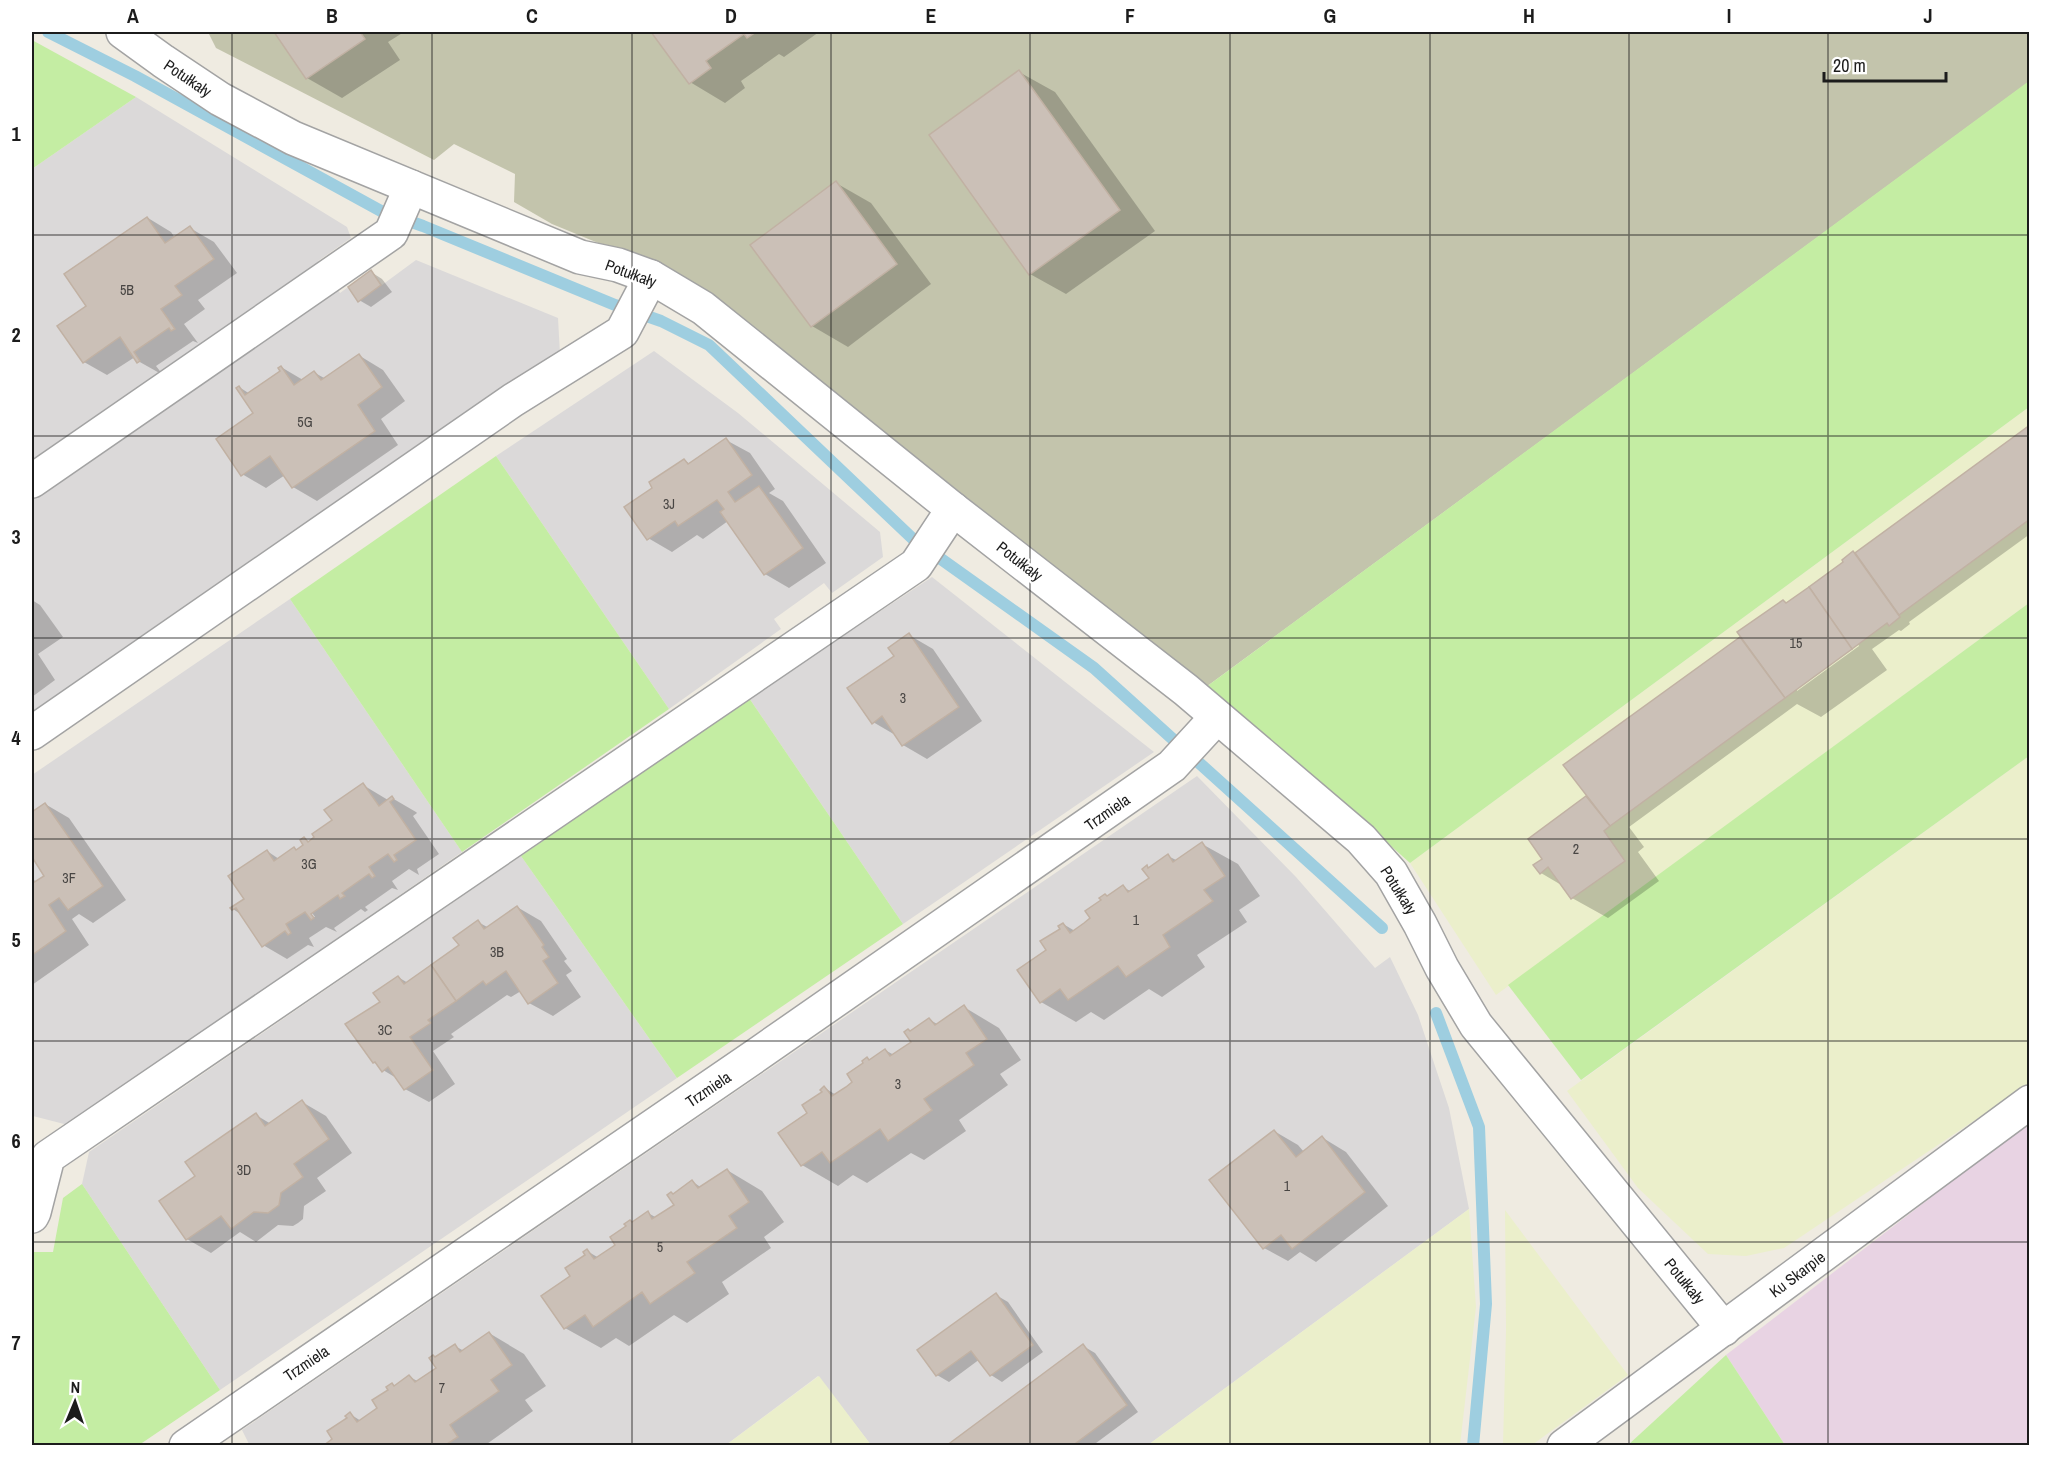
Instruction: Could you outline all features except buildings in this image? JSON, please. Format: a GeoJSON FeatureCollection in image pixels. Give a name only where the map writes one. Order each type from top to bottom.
{"type":"FeatureCollection","features":[{"type":"Feature","properties":{"kind":"street","name":"Potułkały"},"geometry":{"type":"LineString","coordinates":[[123,32],[220,99],[293,138],[409,193],[580,257],[618,265],[647,286],[703,308],[946,521],[1186,690],[1209,727],[1361,839],[1391,873],[1442,968],[1476,1025],[1724,1329]]}},
{"type":"Feature","properties":{"kind":"street"},"geometry":{"type":"LineString","coordinates":[[32,481],[391,233],[409,193]]}},
{"type":"Feature","properties":{"kind":"street"},"geometry":{"type":"LineString","coordinates":[[32,733],[513,400],[624,329],[647,286]]}},
{"type":"Feature","properties":{"kind":"street"},"geometry":{"type":"LineString","coordinates":[[32,1216],[40,1149],[916,565],[946,521]]}},
{"type":"Feature","properties":{"kind":"street","name":"Trzmiela"},"geometry":{"type":"LineString","coordinates":[[204,1440],[1172,766],[1209,727]]}},
{"type":"Feature","properties":{"kind":"street","name":"Ku Skarpie"},"geometry":{"type":"LineString","coordinates":[[1564,1446],[2030,1102]]}},
{"type":"Feature","properties":{"kind":"shaded area"},"geometry":{"type":"Polygon","coordinates":[[[208,32],[2029,32],[2030,81],[1206,687],[763,336],[717,297],[686,279],[552,224],[514,202],[515,174],[454,144],[434,160],[216,48],[208,32]]]}},
{"type":"Feature","properties":{"kind":"shaded area"},"geometry":{"type":"Polygon","coordinates":[[[136,97],[347,227],[351,238],[318,261],[340,293],[371,270],[382,285],[416,260],[558,318],[560,354],[32,714],[32,169],[136,97]]]}},
{"type":"Feature","properties":{"kind":"shaded area"},"geometry":{"type":"Polygon","coordinates":[[[654,351],[738,413],[880,532],[883,557],[832,593],[824,583],[774,619],[781,629],[669,709],[496,456],[654,351]]]}},
{"type":"Feature","properties":{"kind":"shaded area"},"geometry":{"type":"Polygon","coordinates":[[[2029,407],[2029,603],[1496,995],[1410,863],[2029,407]]]}},
{"type":"Feature","properties":{"kind":"shaded area"},"geometry":{"type":"Polygon","coordinates":[[[932,577],[1154,752],[903,924],[749,698],[932,577]]]}},
{"type":"Feature","properties":{"kind":"shaded area"},"geometry":{"type":"Polygon","coordinates":[[[290,599],[462,852],[68,1125],[33,1116],[32,775],[290,599]]]}},
{"type":"Feature","properties":{"kind":"shaded area"},"geometry":{"type":"Polygon","coordinates":[[[2029,756],[2029,1084],[1784,1248],[1746,1256],[1708,1254],[1638,1188],[1567,1091],[2029,756]]]}},
{"type":"Feature","properties":{"kind":"shaded area"},"geometry":{"type":"Polygon","coordinates":[[[1197,776],[1296,877],[1375,968],[1390,957],[1418,1015],[1449,1108],[1469,1209],[1148,1445],[871,1445],[818,1376],[726,1445],[250,1446],[242,1430],[1197,776]]]}},
{"type":"Feature","properties":{"kind":"shaded area"},"geometry":{"type":"Polygon","coordinates":[[[521,856],[677,1078],[220,1390],[82,1184],[89,1152],[521,856]]]}},
{"type":"Feature","properties":{"kind":"shaded area"},"geometry":{"type":"Polygon","coordinates":[[[2029,1122],[2029,1445],[1785,1445],[1726,1355],[2029,1122]]]}},
{"type":"Feature","properties":{"kind":"shaded area"},"geometry":{"type":"Polygon","coordinates":[[[1469,1209],[1476,1307],[1460,1445],[1148,1445],[1469,1209]]]}},
{"type":"Feature","properties":{"kind":"shaded area"},"geometry":{"type":"Polygon","coordinates":[[[1505,1210],[1628,1375],[1532,1445],[1503,1445],[1506,1330],[1505,1210]]]}},
{"type":"Feature","properties":{"kind":"shaded area"},"geometry":{"type":"Polygon","coordinates":[[[819,1376],[871,1445],[726,1445],[819,1376]]]}},
{"type":"Feature","properties":{"kind":"green space"},"geometry":{"type":"Polygon","coordinates":[[[32,40],[136,97],[32,169],[32,40]]]}},
{"type":"Feature","properties":{"kind":"green space"},"geometry":{"type":"Polygon","coordinates":[[[2029,81],[2029,407],[1410,863],[1305,769],[1206,687],[2029,81]]]}},
{"type":"Feature","properties":{"kind":"green space"},"geometry":{"type":"Polygon","coordinates":[[[496,456],[669,709],[462,852],[290,599],[496,456]]]}},
{"type":"Feature","properties":{"kind":"green space"},"geometry":{"type":"Polygon","coordinates":[[[2029,603],[2029,756],[1581,1080],[1508,985],[2029,603]]]}},
{"type":"Feature","properties":{"kind":"green space"},"geometry":{"type":"Polygon","coordinates":[[[749,698],[903,924],[677,1078],[521,856],[749,698]]]}},
{"type":"Feature","properties":{"kind":"green space"},"geometry":{"type":"Polygon","coordinates":[[[82,1184],[220,1390],[139,1445],[32,1445],[32,1252],[53,1252],[63,1198],[82,1184]]]}},
{"type":"Feature","properties":{"kind":"green space"},"geometry":{"type":"Polygon","coordinates":[[[1726,1355],[1785,1445],[1628,1445],[1726,1355]]]}},
{"type":"Feature","properties":{"kind":"waterway"},"geometry":{"type":"LineString","coordinates":[[48,32],[135,76],[381,211],[615,305],[661,321],[709,345],[913,539],[1094,668],[1382,928]]}},
{"type":"Feature","properties":{"kind":"waterway"},"geometry":{"type":"LineString","coordinates":[[1436,1013],[1479,1127],[1486,1304],[1473,1446]]}}]}
